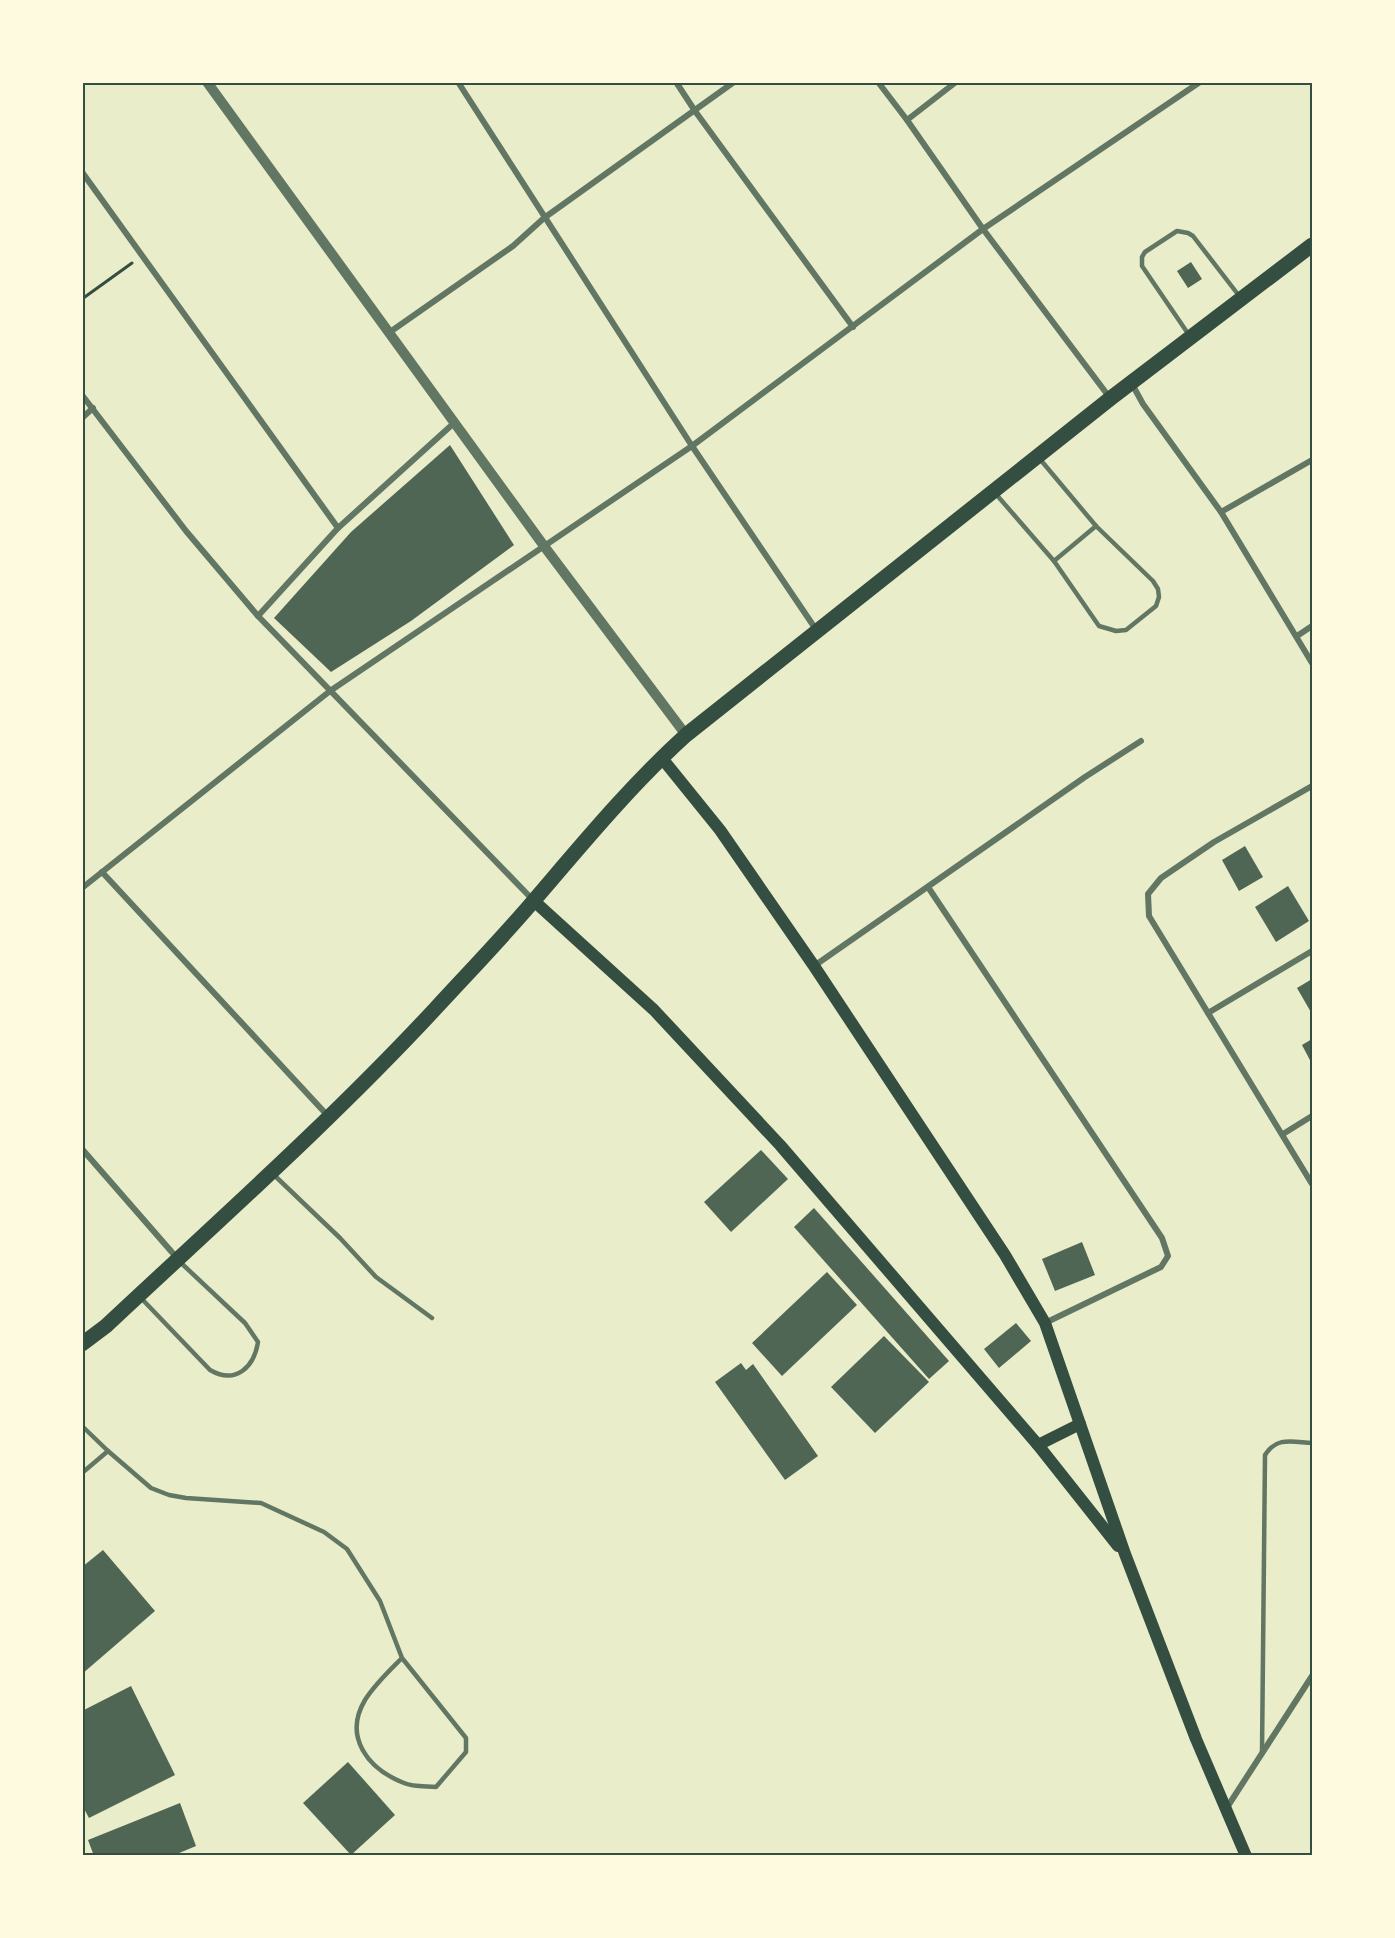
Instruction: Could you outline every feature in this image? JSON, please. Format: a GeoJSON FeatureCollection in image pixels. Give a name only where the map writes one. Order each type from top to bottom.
{"type":"FeatureCollection","features":[{"type":"Feature","properties":{"kind":"main road"},"geometry":{"type":"LineString","coordinates":[[82,1344],[106,1326],[328,1116],[433,1011],[661,757],[1037,456],[1312,245]]}},
{"type":"Feature","properties":{"kind":"main road"},"geometry":{"type":"LineString","coordinates":[[661,757],[720,830],[814,966],[998,1245],[1045,1323],[1125,1554],[1196,1739],[1246,1856]]}},
{"type":"Feature","properties":{"kind":"main road"},"geometry":{"type":"LineString","coordinates":[[534,901],[654,1010],[788,1154],[1038,1445],[1125,1554]]}},
{"type":"Feature","properties":{"kind":"main road"},"geometry":{"type":"LineString","coordinates":[[1038,1445],[1080,1424]]}},
{"type":"Feature","properties":{"kind":"street"},"geometry":{"type":"LineString","coordinates":[[207,82],[544,546],[686,735]]}},
{"type":"Feature","properties":{"kind":"street"},"geometry":{"type":"LineString","coordinates":[[458,82],[692,446],[817,631]]}},
{"type":"Feature","properties":{"kind":"street"},"geometry":{"type":"LineString","coordinates":[[676,82],[853,327]]}},
{"type":"Feature","properties":{"kind":"street"},"geometry":{"type":"LineString","coordinates":[[390,332],[513,246],[544,218],[734,82]]}},
{"type":"Feature","properties":{"kind":"street"},"geometry":{"type":"LineString","coordinates":[[878,82],[984,230],[1111,398]]}},
{"type":"Feature","properties":{"kind":"street"},"geometry":{"type":"LineString","coordinates":[[907,120],[956,82]]}},
{"type":"Feature","properties":{"kind":"street"},"geometry":{"type":"LineString","coordinates":[[82,888],[330,691],[692,446],[984,230],[1200,82]]}},
{"type":"Feature","properties":{"kind":"street"},"geometry":{"type":"LineString","coordinates":[[82,172],[338,528]]}},
{"type":"Feature","properties":{"kind":"street"},"geometry":{"type":"LineString","coordinates":[[1131,383],[1143,404],[1221,512],[1312,663]]}},
{"type":"Feature","properties":{"kind":"street"},"geometry":{"type":"LineString","coordinates":[[82,395],[186,531],[258,616],[534,901]]}},
{"type":"Feature","properties":{"kind":"street"},"geometry":{"type":"LineString","coordinates":[[82,418],[93,408]]}},
{"type":"Feature","properties":{"kind":"street"},"geometry":{"type":"LineString","coordinates":[[258,616],[338,528],[454,423]]}},
{"type":"Feature","properties":{"kind":"street"},"geometry":{"type":"LineString","coordinates":[[1221,512],[1312,460]]}},
{"type":"Feature","properties":{"kind":"street"},"geometry":{"type":"LineString","coordinates":[[1297,636],[1312,626]]}},
{"type":"Feature","properties":{"kind":"street"},"geometry":{"type":"LineString","coordinates":[[814,966],[1075,784],[1141,741]]}},
{"type":"Feature","properties":{"kind":"street"},"geometry":{"type":"LineString","coordinates":[[1312,786],[1214,842],[1161,878],[1148,894],[1149,916],[1312,1184]]}},
{"type":"Feature","properties":{"kind":"street"},"geometry":{"type":"LineString","coordinates":[[102,872],[328,1116]]}},
{"type":"Feature","properties":{"kind":"street"},"geometry":{"type":"LineString","coordinates":[[928,887],[1162,1238],[1168,1257],[1161,1267],[1045,1323]]}},
{"type":"Feature","properties":{"kind":"street"},"geometry":{"type":"LineString","coordinates":[[1208,1013],[1312,951]]}},
{"type":"Feature","properties":{"kind":"street"},"geometry":{"type":"LineString","coordinates":[[1283,1134],[1312,1116]]}},
{"type":"Feature","properties":{"kind":"street"},"geometry":{"type":"LineString","coordinates":[[82,1149],[177,1259]]}},
{"type":"Feature","properties":{"kind":"street"},"geometry":{"type":"LineString","coordinates":[[1226,1810],[1312,1676]]}},
{"type":"Feature","properties":{"kind":"lane"},"geometry":{"type":"LineString","coordinates":[[1190,338],[1142,266],[1142,257],[1145,252],[1177,231],[1188,232],[1242,299]]}},
{"type":"Feature","properties":{"kind":"lane"},"geometry":{"type":"LineString","coordinates":[[993,491],[1054,561],[1099,626],[1108,630],[1126,630],[1155,606],[1159,597],[1158,589],[1153,581],[1096,526],[1037,456]]}},
{"type":"Feature","properties":{"kind":"lane"},"geometry":{"type":"LineString","coordinates":[[1054,561],[1096,526]]}},
{"type":"Feature","properties":{"kind":"lane"},"geometry":{"type":"LineString","coordinates":[[270,1171],[340,1238],[376,1277],[432,1318]]}},
{"type":"Feature","properties":{"kind":"lane"},"geometry":{"type":"LineString","coordinates":[[138,1295],[210,1370],[221,1377],[233,1377],[247,1367],[256,1354],[258,1342],[245,1323],[177,1259]]}},
{"type":"Feature","properties":{"kind":"lane"},"geometry":{"type":"LineString","coordinates":[[82,1426],[151,1488],[186,1498],[261,1503],[324,1532],[347,1549],[380,1601],[402,1658],[466,1738],[466,1752],[436,1787],[405,1784],[381,1770],[360,1749],[355,1728],[365,1701],[402,1658]]}},
{"type":"Feature","properties":{"kind":"lane"},"geometry":{"type":"LineString","coordinates":[[1262,1755],[1265,1455],[1271,1446],[1282,1441],[1312,1443]]}},
{"type":"Feature","properties":{"kind":"lane"},"geometry":{"type":"LineString","coordinates":[[82,1473],[108,1451]]}},
{"type":"Feature","properties":{"kind":"path"},"geometry":{"type":"LineString","coordinates":[[82,299],[143,256]]}},
{"type":"Feature","properties":{"kind":"building"},"geometry":{"type":"Polygon","coordinates":[[[1191,262],[1202,279],[1188,288],[1177,271],[1191,262]]]}},
{"type":"Feature","properties":{"kind":"building"},"geometry":{"type":"Polygon","coordinates":[[[450,445],[514,545],[411,621],[331,672],[274,618],[351,532],[450,445]]]}},
{"type":"Feature","properties":{"kind":"building"},"geometry":{"type":"Polygon","coordinates":[[[1245,846],[1263,877],[1239,891],[1222,860],[1245,846]]]}},
{"type":"Feature","properties":{"kind":"building"},"geometry":{"type":"Polygon","coordinates":[[[1288,886],[1309,921],[1276,942],[1255,907],[1288,886]]]}},
{"type":"Feature","properties":{"kind":"building"},"geometry":{"type":"Polygon","coordinates":[[[1312,979],[1312,1014],[1297,988],[1312,979]]]}},
{"type":"Feature","properties":{"kind":"building"},"geometry":{"type":"Polygon","coordinates":[[[1312,1039],[1312,1064],[1302,1045],[1312,1039]]]}},
{"type":"Feature","properties":{"kind":"building"},"geometry":{"type":"Polygon","coordinates":[[[761,1150],[788,1179],[731,1232],[704,1202],[761,1150]]]}},
{"type":"Feature","properties":{"kind":"building"},"geometry":{"type":"Polygon","coordinates":[[[814,1208],[949,1361],[929,1379],[794,1227],[814,1208]]]}},
{"type":"Feature","properties":{"kind":"building"},"geometry":{"type":"Polygon","coordinates":[[[1082,1242],[1095,1275],[1055,1291],[1042,1259],[1082,1242]]]}},
{"type":"Feature","properties":{"kind":"building"},"geometry":{"type":"Polygon","coordinates":[[[827,1272],[857,1305],[782,1376],[752,1343],[827,1272]]]}},
{"type":"Feature","properties":{"kind":"building"},"geometry":{"type":"Polygon","coordinates":[[[1016,1323],[1031,1341],[999,1368],[984,1349],[1016,1323]]]}},
{"type":"Feature","properties":{"kind":"building"},"geometry":{"type":"Polygon","coordinates":[[[884,1336],[929,1382],[875,1433],[831,1387],[884,1336]]]}},
{"type":"Feature","properties":{"kind":"building"},"geometry":{"type":"Polygon","coordinates":[[[741,1363],[746,1370],[753,1364],[818,1456],[785,1480],[715,1382],[741,1363]]]}},
{"type":"Feature","properties":{"kind":"building"},"geometry":{"type":"Polygon","coordinates":[[[103,1550],[155,1611],[82,1674],[82,1567],[103,1550]]]}},
{"type":"Feature","properties":{"kind":"building"},"geometry":{"type":"Polygon","coordinates":[[[131,1686],[175,1775],[89,1818],[82,1805],[82,1711],[131,1686]]]}},
{"type":"Feature","properties":{"kind":"building"},"geometry":{"type":"Polygon","coordinates":[[[348,1762],[395,1815],[351,1855],[303,1803],[348,1762]]]}},
{"type":"Feature","properties":{"kind":"building"},"geometry":{"type":"Polygon","coordinates":[[[180,1803],[196,1846],[172,1856],[94,1856],[88,1840],[180,1803]]]}}]}
